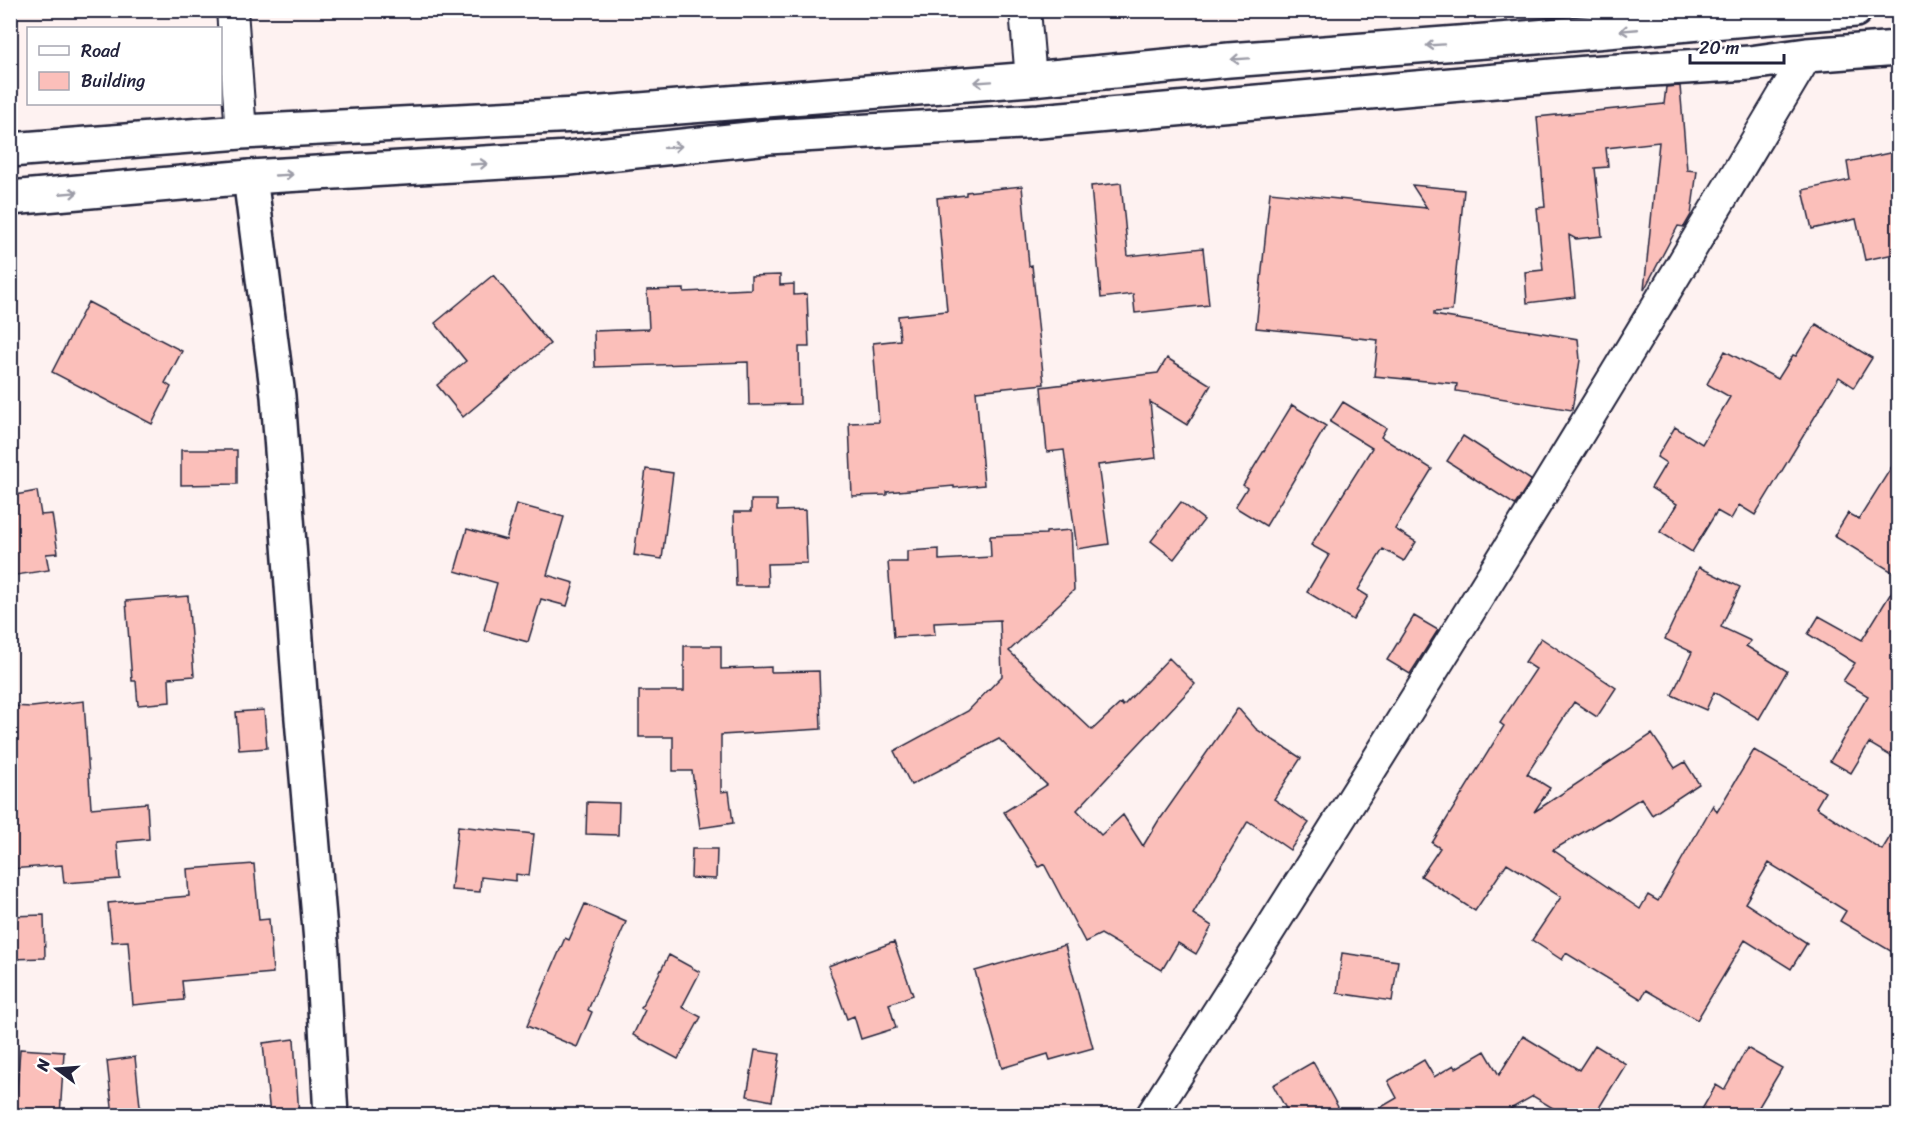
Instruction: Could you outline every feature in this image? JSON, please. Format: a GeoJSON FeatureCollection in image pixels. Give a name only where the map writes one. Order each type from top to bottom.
{"type":"FeatureCollection","features":[{"type":"Feature","properties":{"kind":"main road"},"geometry":{"type":"LineString","coordinates":[[10,150],[241,132],[577,115],[1855,10]]}},
{"type":"Feature","properties":{"kind":"main road"},"geometry":{"type":"LineString","coordinates":[[10,198],[250,177],[569,158],[768,137],[1039,121],[1587,73],[1750,63],[1807,55],[1899,48]]}},
{"type":"Feature","properties":{"kind":"main road"},"geometry":{"type":"LineString","coordinates":[[250,177],[278,396],[300,708],[322,953],[331,1116]]}},
{"type":"Feature","properties":{"kind":"street"},"geometry":{"type":"LineString","coordinates":[[232,10],[241,132]]}},
{"type":"Feature","properties":{"kind":"street"},"geometry":{"type":"LineString","coordinates":[[1025,10],[1031,79]]}},
{"type":"Feature","properties":{"kind":"street"},"geometry":{"type":"LineString","coordinates":[[1151,1116],[1331,836],[1535,507],[1807,55]]}},
{"type":"Feature","properties":{"kind":"building"},"geometry":{"type":"Polygon","coordinates":[[[1680,86],[1687,170],[1697,171],[1691,215],[1684,227],[1678,226],[1644,290],[1659,142],[1606,148],[1608,167],[1595,168],[1602,236],[1576,239],[1569,235],[1575,297],[1527,303],[1525,272],[1543,270],[1537,208],[1545,207],[1537,117],[1664,104],[1666,87],[1680,86]]]}},
{"type":"Feature","properties":{"kind":"building"},"geometry":{"type":"Polygon","coordinates":[[[1899,151],[1899,253],[1865,260],[1856,219],[1812,229],[1803,190],[1850,180],[1847,162],[1899,151]]]}},
{"type":"Feature","properties":{"kind":"building"},"geometry":{"type":"Polygon","coordinates":[[[1121,183],[1128,256],[1203,248],[1209,305],[1135,313],[1133,294],[1101,298],[1091,186],[1121,183]]]}},
{"type":"Feature","properties":{"kind":"building"},"geometry":{"type":"Polygon","coordinates":[[[1412,185],[1464,190],[1452,311],[1434,312],[1434,315],[1578,339],[1580,360],[1572,410],[1456,391],[1457,384],[1374,376],[1378,340],[1256,328],[1270,192],[1427,208],[1412,185]]]}},
{"type":"Feature","properties":{"kind":"building"},"geometry":{"type":"Polygon","coordinates":[[[1022,186],[1029,266],[1032,265],[1044,384],[976,391],[984,485],[887,492],[887,495],[852,496],[849,423],[879,422],[873,343],[900,340],[898,316],[947,311],[937,198],[966,195],[966,192],[1022,186]]]}},
{"type":"Feature","properties":{"kind":"building"},"geometry":{"type":"Polygon","coordinates":[[[493,275],[550,344],[463,417],[437,385],[466,361],[435,323],[493,275]]]}},
{"type":"Feature","properties":{"kind":"building"},"geometry":{"type":"Polygon","coordinates":[[[780,275],[780,285],[794,284],[794,295],[807,294],[809,347],[799,347],[800,404],[749,405],[748,362],[595,367],[594,331],[649,329],[647,290],[684,289],[684,292],[751,289],[751,276],[780,275]]]}},
{"type":"Feature","properties":{"kind":"building"},"geometry":{"type":"Polygon","coordinates":[[[88,302],[182,351],[165,383],[171,387],[152,424],[52,372],[88,302]]]}},
{"type":"Feature","properties":{"kind":"building"},"geometry":{"type":"Polygon","coordinates":[[[1816,324],[1872,358],[1854,387],[1839,377],[1755,515],[1739,505],[1731,519],[1717,511],[1692,552],[1660,532],[1677,504],[1651,488],[1666,463],[1657,457],[1675,427],[1702,444],[1730,397],[1707,384],[1725,351],[1778,379],[1816,324]]]}},
{"type":"Feature","properties":{"kind":"building"},"geometry":{"type":"Polygon","coordinates":[[[1167,358],[1211,385],[1187,425],[1150,402],[1156,458],[1098,465],[1109,544],[1077,549],[1064,450],[1047,452],[1041,387],[1158,373],[1167,358]]]}},
{"type":"Feature","properties":{"kind":"building"},"geometry":{"type":"Polygon","coordinates":[[[1343,402],[1386,428],[1381,437],[1432,469],[1395,529],[1416,542],[1404,561],[1383,549],[1358,590],[1368,596],[1353,620],[1307,592],[1329,555],[1311,545],[1372,448],[1330,422],[1343,402]]]}},
{"type":"Feature","properties":{"kind":"building"},"geometry":{"type":"Polygon","coordinates":[[[1292,405],[1326,426],[1266,526],[1235,507],[1247,488],[1243,485],[1292,405]]]}},
{"type":"Feature","properties":{"kind":"building"},"geometry":{"type":"Polygon","coordinates":[[[1463,436],[1531,480],[1515,505],[1447,461],[1463,436]]]}},
{"type":"Feature","properties":{"kind":"building"},"geometry":{"type":"Polygon","coordinates":[[[181,450],[237,450],[237,484],[181,485],[181,450]]]}},
{"type":"Feature","properties":{"kind":"building"},"geometry":{"type":"Polygon","coordinates":[[[1899,455],[1899,576],[1834,536],[1848,513],[1859,519],[1899,455]]]}},
{"type":"Feature","properties":{"kind":"building"},"geometry":{"type":"Polygon","coordinates":[[[646,469],[673,473],[662,559],[634,555],[646,469]]]}},
{"type":"Feature","properties":{"kind":"building"},"geometry":{"type":"Polygon","coordinates":[[[37,491],[41,515],[52,514],[58,553],[46,554],[49,570],[10,576],[10,496],[37,491]]]}},
{"type":"Feature","properties":{"kind":"building"},"geometry":{"type":"Polygon","coordinates":[[[751,500],[777,500],[777,511],[805,510],[807,563],[767,564],[768,586],[736,586],[734,512],[751,512],[751,500]]]}},
{"type":"Feature","properties":{"kind":"building"},"geometry":{"type":"Polygon","coordinates":[[[1181,502],[1204,520],[1174,559],[1151,541],[1181,502]]]}},
{"type":"Feature","properties":{"kind":"building"},"geometry":{"type":"Polygon","coordinates":[[[516,504],[564,517],[547,575],[574,583],[567,606],[541,599],[528,642],[484,630],[497,583],[455,571],[467,529],[506,540],[516,504]]]}},
{"type":"Feature","properties":{"kind":"building"},"geometry":{"type":"Polygon","coordinates":[[[1071,530],[1074,590],[1009,651],[1092,730],[1121,703],[1123,706],[1169,658],[1195,684],[1077,810],[1101,835],[1123,815],[1143,846],[1160,818],[1238,708],[1256,729],[1301,758],[1274,799],[1309,823],[1290,850],[1248,821],[1193,914],[1212,926],[1196,954],[1178,943],[1162,970],[1101,934],[1085,942],[1044,864],[1039,867],[1004,812],[1047,785],[999,739],[911,785],[894,751],[968,711],[1002,676],[1000,620],[934,623],[935,635],[894,637],[888,562],[907,562],[907,551],[939,549],[939,560],[991,557],[990,536],[1046,534],[1046,532],[1071,530]]]}},
{"type":"Feature","properties":{"kind":"building"},"geometry":{"type":"Polygon","coordinates":[[[1699,567],[1740,587],[1721,627],[1751,641],[1746,646],[1787,671],[1759,719],[1714,692],[1706,710],[1672,695],[1692,652],[1665,639],[1699,567]]]}},
{"type":"Feature","properties":{"kind":"building"},"geometry":{"type":"Polygon","coordinates":[[[1899,580],[1899,761],[1869,743],[1851,773],[1830,761],[1868,696],[1843,681],[1855,663],[1808,634],[1819,616],[1862,640],[1899,580]]]}},
{"type":"Feature","properties":{"kind":"building"},"geometry":{"type":"Polygon","coordinates":[[[188,596],[194,676],[169,678],[170,702],[138,705],[136,681],[132,681],[126,601],[188,596]]]}},
{"type":"Feature","properties":{"kind":"building"},"geometry":{"type":"Polygon","coordinates":[[[1414,616],[1438,630],[1410,674],[1387,660],[1414,616]]]}},
{"type":"Feature","properties":{"kind":"building"},"geometry":{"type":"Polygon","coordinates":[[[1541,638],[1616,688],[1597,717],[1574,702],[1527,774],[1550,788],[1534,812],[1652,734],[1675,768],[1685,762],[1699,784],[1652,815],[1641,798],[1553,850],[1640,909],[1648,895],[1658,901],[1713,805],[1717,812],[1754,750],[1825,792],[1816,807],[1882,850],[1899,822],[1899,956],[1840,921],[1846,911],[1769,863],[1745,903],[1807,943],[1791,969],[1745,940],[1697,1020],[1646,990],[1641,999],[1566,953],[1562,960],[1532,940],[1561,897],[1507,863],[1475,911],[1421,876],[1440,848],[1432,843],[1504,726],[1500,723],[1536,669],[1525,662],[1541,638]]]}},
{"type":"Feature","properties":{"kind":"building"},"geometry":{"type":"Polygon","coordinates":[[[684,646],[721,646],[721,669],[771,667],[771,672],[819,671],[821,729],[721,735],[721,792],[729,791],[733,823],[700,828],[692,771],[673,771],[673,737],[639,737],[639,691],[684,691],[684,646]]]}},
{"type":"Feature","properties":{"kind":"building"},"geometry":{"type":"Polygon","coordinates":[[[84,701],[91,808],[147,803],[149,839],[117,842],[120,879],[64,883],[62,865],[10,869],[10,706],[32,707],[84,701]]]}},
{"type":"Feature","properties":{"kind":"building"},"geometry":{"type":"Polygon","coordinates":[[[264,710],[267,748],[239,750],[236,712],[264,710]]]}},
{"type":"Feature","properties":{"kind":"building"},"geometry":{"type":"Polygon","coordinates":[[[587,802],[619,803],[618,835],[586,834],[587,802]]]}},
{"type":"Feature","properties":{"kind":"building"},"geometry":{"type":"Polygon","coordinates":[[[458,826],[534,834],[529,876],[516,874],[516,881],[481,877],[480,892],[451,890],[458,826]]]}},
{"type":"Feature","properties":{"kind":"building"},"geometry":{"type":"Polygon","coordinates":[[[692,849],[717,849],[716,879],[691,878],[692,849]]]}},
{"type":"Feature","properties":{"kind":"building"},"geometry":{"type":"Polygon","coordinates":[[[254,864],[259,920],[269,919],[273,973],[182,981],[184,1000],[133,1005],[128,941],[112,942],[108,903],[189,896],[187,869],[254,864]]]}},
{"type":"Feature","properties":{"kind":"building"},"geometry":{"type":"Polygon","coordinates":[[[585,904],[626,922],[588,1010],[592,1012],[577,1047],[527,1026],[565,938],[569,940],[585,904]]]}},
{"type":"Feature","properties":{"kind":"building"},"geometry":{"type":"Polygon","coordinates":[[[44,915],[45,958],[11,959],[10,916],[44,915]]]}},
{"type":"Feature","properties":{"kind":"building"},"geometry":{"type":"Polygon","coordinates":[[[894,942],[913,995],[889,1004],[896,1028],[861,1039],[854,1016],[847,1019],[828,966],[894,942]]]}},
{"type":"Feature","properties":{"kind":"building"},"geometry":{"type":"Polygon","coordinates":[[[1065,945],[1093,1048],[1050,1060],[1048,1054],[1002,1068],[975,971],[1065,945]]]}},
{"type":"Feature","properties":{"kind":"building"},"geometry":{"type":"Polygon","coordinates":[[[1342,953],[1398,961],[1392,1001],[1337,993],[1342,953]]]}},
{"type":"Feature","properties":{"kind":"building"},"geometry":{"type":"Polygon","coordinates":[[[669,955],[700,972],[682,1007],[701,1017],[678,1059],[633,1035],[645,1010],[641,1008],[669,955]]]}},
{"type":"Feature","properties":{"kind":"building"},"geometry":{"type":"Polygon","coordinates":[[[1523,1036],[1579,1070],[1595,1045],[1626,1064],[1594,1116],[1566,1116],[1533,1096],[1500,1115],[1366,1116],[1397,1098],[1388,1081],[1424,1060],[1434,1077],[1454,1065],[1456,1068],[1485,1051],[1499,1075],[1523,1036]]]}},
{"type":"Feature","properties":{"kind":"building"},"geometry":{"type":"Polygon","coordinates":[[[294,1039],[299,1116],[270,1116],[263,1043],[294,1039]]]}},
{"type":"Feature","properties":{"kind":"building"},"geometry":{"type":"Polygon","coordinates":[[[1747,1048],[1782,1068],[1757,1110],[1767,1116],[1698,1116],[1716,1085],[1724,1090],[1747,1048]]]}},
{"type":"Feature","properties":{"kind":"building"},"geometry":{"type":"Polygon","coordinates":[[[20,1049],[64,1052],[60,1116],[15,1116],[20,1049]]]}},
{"type":"Feature","properties":{"kind":"building"},"geometry":{"type":"Polygon","coordinates":[[[755,1050],[780,1054],[772,1101],[747,1096],[755,1050]]]}},
{"type":"Feature","properties":{"kind":"building"},"geometry":{"type":"Polygon","coordinates":[[[135,1057],[141,1116],[113,1116],[107,1061],[135,1057]]]}},
{"type":"Feature","properties":{"kind":"building"},"geometry":{"type":"Polygon","coordinates":[[[1313,1062],[1343,1116],[1290,1116],[1273,1085],[1313,1062]]]}}]}
